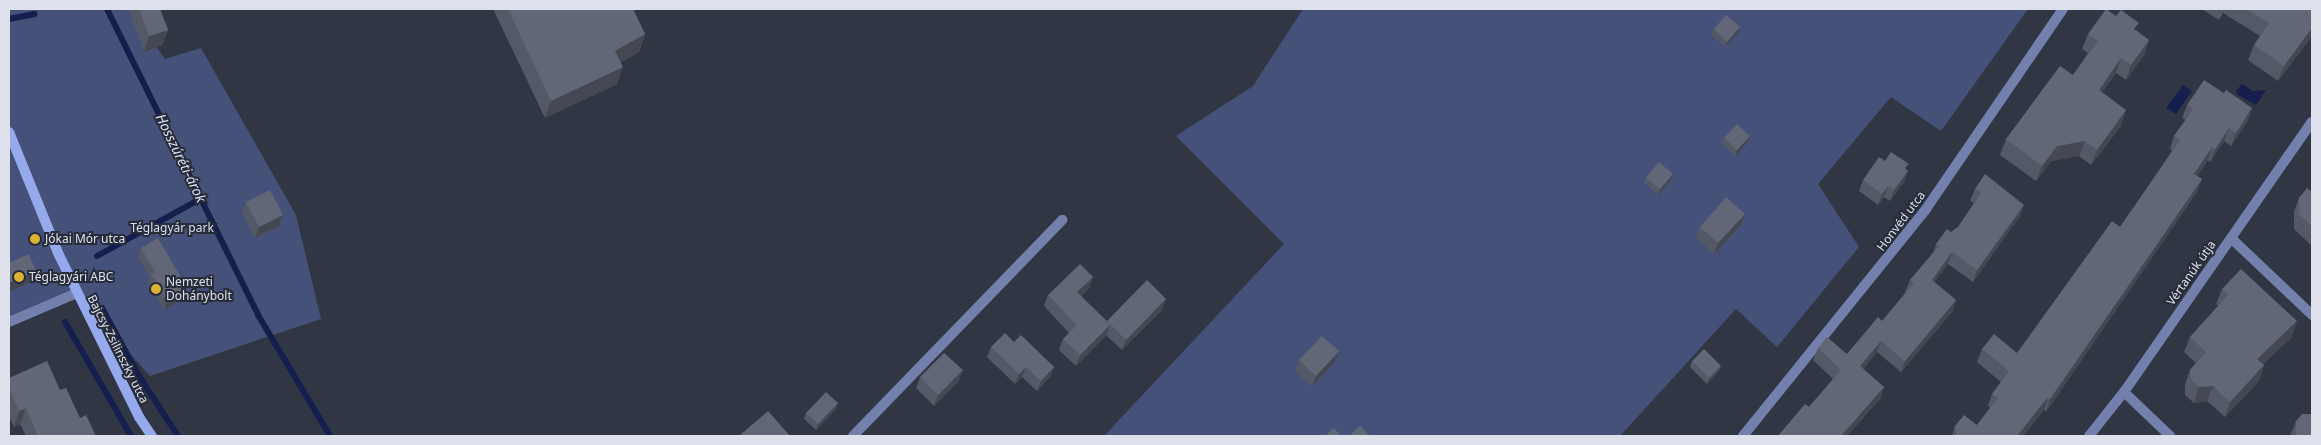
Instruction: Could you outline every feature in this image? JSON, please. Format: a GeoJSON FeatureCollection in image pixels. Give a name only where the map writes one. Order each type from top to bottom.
{"type":"FeatureCollection","features":[{"type":"Feature","properties":{"kind":"main road","name":"Bajcsy-Zsilinszky utca"},"geometry":{"type":"LineString","coordinates":[[9,132],[77,294],[139,417],[152,436]]}},
{"type":"Feature","properties":{"kind":"street","name":"Honvéd utca"},"geometry":{"type":"LineString","coordinates":[[1743,436],[1926,209],[2063,9]]}},
{"type":"Feature","properties":{"kind":"street","name":"Vértanúk útja"},"geometry":{"type":"LineString","coordinates":[[2089,436],[2124,392],[2312,122]]}},
{"type":"Feature","properties":{"kind":"street"},"geometry":{"type":"LineString","coordinates":[[853,436],[1062,220]]}},
{"type":"Feature","properties":{"kind":"street"},"geometry":{"type":"LineString","coordinates":[[2231,238],[2312,315]]}},
{"type":"Feature","properties":{"kind":"street"},"geometry":{"type":"LineString","coordinates":[[9,322],[77,294]]}},
{"type":"Feature","properties":{"kind":"street"},"geometry":{"type":"LineString","coordinates":[[2124,392],[2170,436]]}},
{"type":"Feature","properties":{"kind":"green space","name":"Téglagyár park"},"geometry":{"type":"Polygon","coordinates":[[[9,9],[129,9],[165,59],[201,48],[296,215],[321,319],[150,376],[77,294],[9,322],[9,9]]]}},
{"type":"Feature","properties":{"kind":"green space"},"geometry":{"type":"Polygon","coordinates":[[[1303,9],[2028,9],[1941,131],[1891,97],[1818,184],[1859,247],[1777,347],[1736,309],[1620,436],[1104,436],[1284,244],[1176,136],[1253,86],[1303,9]]]}},
{"type":"Feature","properties":{"kind":"shaded area"},"geometry":{"type":"Polygon","coordinates":[[[2242,84],[2253,91],[2266,90],[2256,105],[2238,95],[2236,91],[2242,84]]]}},
{"type":"Feature","properties":{"kind":"shaded area"},"geometry":{"type":"Polygon","coordinates":[[[2183,85],[2192,91],[2176,114],[2166,108],[2183,85]]]}},
{"type":"Feature","properties":{"kind":"building"},"geometry":{"type":"Polygon","coordinates":[[[139,9],[160,9],[168,30],[149,36],[139,9]]]}},
{"type":"Feature","properties":{"kind":"building"},"geometry":{"type":"Polygon","coordinates":[[[508,9],[633,9],[645,34],[615,51],[623,67],[551,101],[508,9]]]}},
{"type":"Feature","properties":{"kind":"building"},"geometry":{"type":"Polygon","coordinates":[[[2106,9],[2116,16],[2121,10],[2139,23],[2134,29],[2149,40],[2131,65],[2121,58],[2099,90],[2126,110],[2097,150],[2085,141],[2057,146],[2042,166],[2006,139],[2060,66],[2073,75],[2098,41],[2088,34],[2106,9]]]}},
{"type":"Feature","properties":{"kind":"building"},"geometry":{"type":"Polygon","coordinates":[[[2246,9],[2312,9],[2312,28],[2284,66],[2254,45],[2269,23],[2246,9]]]}},
{"type":"Feature","properties":{"kind":"building"},"geometry":{"type":"Polygon","coordinates":[[[1726,15],[1740,27],[1727,42],[1714,29],[1726,15]]]}},
{"type":"Feature","properties":{"kind":"building"},"geometry":{"type":"Polygon","coordinates":[[[2204,80],[2224,93],[2226,90],[2252,108],[2236,133],[2229,128],[2215,149],[2212,147],[2194,174],[2202,179],[2050,399],[2048,397],[2017,436],[1957,436],[1955,426],[1964,415],[1977,425],[1998,398],[1992,394],[2009,371],[1982,349],[1994,334],[2017,353],[2112,221],[2120,227],[2150,184],[2180,140],[2174,136],[2193,109],[2187,105],[2204,80]]]}},
{"type":"Feature","properties":{"kind":"building"},"geometry":{"type":"Polygon","coordinates":[[[1737,124],[1750,136],[1737,150],[1724,138],[1737,124]]]}},
{"type":"Feature","properties":{"kind":"building"},"geometry":{"type":"Polygon","coordinates":[[[1891,152],[1909,164],[1905,168],[1908,171],[1894,190],[1888,186],[1882,194],[1863,180],[1879,157],[1885,161],[1891,152]]]}},
{"type":"Feature","properties":{"kind":"building"},"geometry":{"type":"Polygon","coordinates":[[[1659,162],[1673,174],[1660,189],[1646,178],[1659,162]]]}},
{"type":"Feature","properties":{"kind":"building"},"geometry":{"type":"Polygon","coordinates":[[[1985,174],[2024,205],[1977,270],[1952,252],[1932,280],[1956,300],[1905,361],[1881,341],[1860,366],[1884,387],[1841,436],[1778,436],[1805,404],[1809,407],[1841,370],[1818,348],[1827,337],[1847,354],[1878,317],[1882,321],[1914,283],[1910,280],[1939,246],[1936,244],[1947,229],[1951,232],[1958,227],[1981,193],[1975,189],[1985,174]]]}},
{"type":"Feature","properties":{"kind":"building"},"geometry":{"type":"Polygon","coordinates":[[[2307,188],[2312,192],[2312,226],[2299,214],[2299,198],[2307,188]]]}},
{"type":"Feature","properties":{"kind":"building"},"geometry":{"type":"Polygon","coordinates":[[[270,190],[283,215],[259,227],[246,202],[270,190]]]}},
{"type":"Feature","properties":{"kind":"building"},"geometry":{"type":"Polygon","coordinates":[[[1726,197],[1745,214],[1718,243],[1700,227],[1726,197]]]}},
{"type":"Feature","properties":{"kind":"building"},"geometry":{"type":"Polygon","coordinates":[[[158,238],[187,288],[167,301],[151,274],[155,272],[141,248],[158,238]]]}},
{"type":"Feature","properties":{"kind":"building"},"geometry":{"type":"Polygon","coordinates":[[[29,254],[36,271],[9,283],[9,263],[29,254]]]}},
{"type":"Feature","properties":{"kind":"building"},"geometry":{"type":"Polygon","coordinates":[[[1080,264],[1093,277],[1077,292],[1110,325],[1080,355],[1063,339],[1077,325],[1048,295],[1080,264]]]}},
{"type":"Feature","properties":{"kind":"building"},"geometry":{"type":"Polygon","coordinates":[[[2241,269],[2297,321],[2257,359],[2264,365],[2230,402],[2213,386],[2199,387],[2191,379],[2190,370],[2206,352],[2190,337],[2228,295],[2222,289],[2241,269]]]}},
{"type":"Feature","properties":{"kind":"building"},"geometry":{"type":"Polygon","coordinates":[[[1147,280],[1166,299],[1126,340],[1107,321],[1147,280]]]}},
{"type":"Feature","properties":{"kind":"building"},"geometry":{"type":"Polygon","coordinates":[[[1005,333],[1014,342],[1021,335],[1054,367],[1041,381],[1026,367],[1019,374],[991,347],[1005,333]]]}},
{"type":"Feature","properties":{"kind":"building"},"geometry":{"type":"Polygon","coordinates":[[[1322,336],[1339,351],[1316,376],[1299,360],[1322,336]]]}},
{"type":"Feature","properties":{"kind":"building"},"geometry":{"type":"Polygon","coordinates":[[[1704,349],[1721,366],[1709,378],[1692,361],[1704,349]]]}},
{"type":"Feature","properties":{"kind":"building"},"geometry":{"type":"Polygon","coordinates":[[[944,353],[963,370],[938,395],[920,377],[944,353]]]}},
{"type":"Feature","properties":{"kind":"building"},"geometry":{"type":"Polygon","coordinates":[[[47,361],[60,390],[66,388],[80,418],[86,415],[96,436],[38,436],[26,408],[19,411],[9,388],[9,378],[47,361]]]}},
{"type":"Feature","properties":{"kind":"building"},"geometry":{"type":"Polygon","coordinates":[[[826,392],[838,403],[818,424],[806,413],[826,392]]]}},
{"type":"Feature","properties":{"kind":"building"},"geometry":{"type":"Polygon","coordinates":[[[768,411],[790,436],[739,436],[768,411]]]}},
{"type":"Feature","properties":{"kind":"building"},"geometry":{"type":"Polygon","coordinates":[[[2302,414],[2312,414],[2312,436],[2296,436],[2296,421],[2302,414]]]}},
{"type":"Feature","properties":{"kind":"building"},"geometry":{"type":"Polygon","coordinates":[[[1360,426],[1370,436],[1349,436],[1360,426]]]}},
{"type":"Feature","properties":{"kind":"building"},"geometry":{"type":"Polygon","coordinates":[[[1334,428],[1341,436],[1325,436],[1334,428]]]}},
{"type":"Feature","properties":{"kind":"waterway","name":"Hosszúréti-árok"},"geometry":{"type":"LineString","coordinates":[[107,9],[258,315],[330,436]]}},
{"type":"Feature","properties":{"kind":"waterway"},"geometry":{"type":"LineString","coordinates":[[9,19],[35,14]]}},
{"type":"Feature","properties":{"kind":"waterway"},"geometry":{"type":"LineString","coordinates":[[97,256],[200,199]]}},
{"type":"Feature","properties":{"kind":"waterway"},"geometry":{"type":"LineString","coordinates":[[102,308],[139,376],[178,436]]}},
{"type":"Feature","properties":{"kind":"waterway"},"geometry":{"type":"LineString","coordinates":[[65,322],[131,436]]}},
{"type":"Feature","properties":{"kind":"place","name":"Jókai Mór utca"},"geometry":{"type":"Point","coordinates":[35,239]}},
{"type":"Feature","properties":{"kind":"place","name":"Téglagyári ABC"},"geometry":{"type":"Point","coordinates":[19,277]}},
{"type":"Feature","properties":{"kind":"place","name":"Nemzeti Dohánybolt"},"geometry":{"type":"Point","coordinates":[156,289]}}]}
